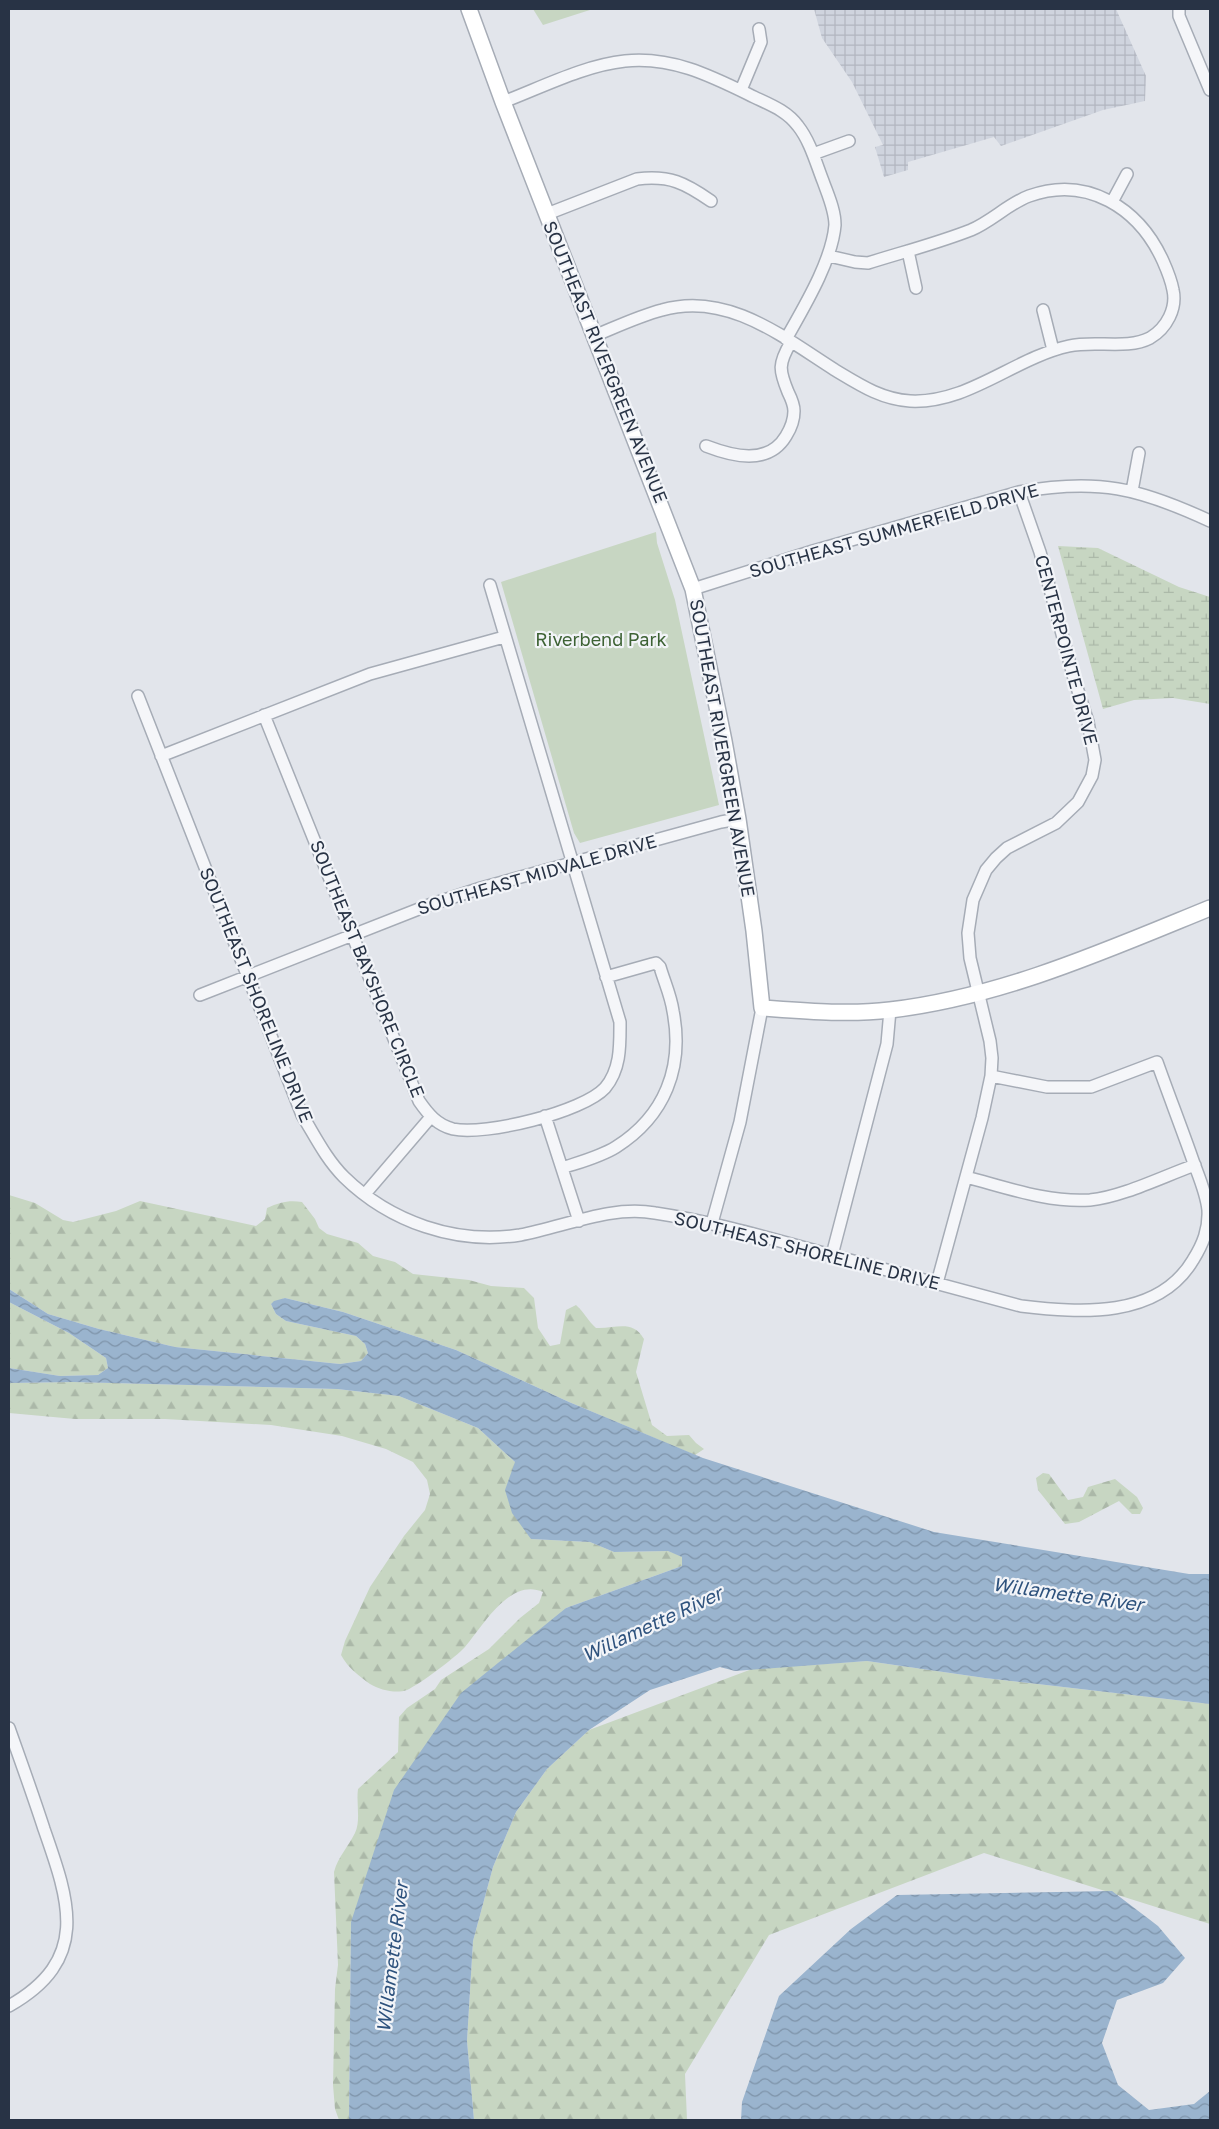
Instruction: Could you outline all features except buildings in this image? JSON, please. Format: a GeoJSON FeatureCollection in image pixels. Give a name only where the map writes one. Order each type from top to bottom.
{"type":"FeatureCollection","features":[{"type":"Feature","properties":{"kind":"street","name":"SOUTHEAST RIVERGREEN AVENUE"},"geometry":{"type":"LineString","coordinates":[[469,9],[546,214],[693,589],[723,732],[738,819],[762,1008],[740,1122],[712,1223]]}},
{"type":"Feature","properties":{"kind":"street"},"geometry":{"type":"LineString","coordinates":[[1179,9],[1179,16],[1209,84]]}},
{"type":"Feature","properties":{"kind":"street"},"geometry":{"type":"LineString","coordinates":[[741,90],[761,42],[759,29]]}},
{"type":"Feature","properties":{"kind":"street"},"geometry":{"type":"LineString","coordinates":[[503,102],[609,63],[642,60],[686,66],[741,90],[777,108],[792,119],[804,135],[834,212],[835,223],[829,256],[788,340],[781,360],[780,369],[794,409],[790,430],[784,440],[768,453],[748,457],[706,446]]}},
{"type":"Feature","properties":{"kind":"street"},"geometry":{"type":"LineString","coordinates":[[813,154],[849,141]]}},
{"type":"Feature","properties":{"kind":"street"},"geometry":{"type":"LineString","coordinates":[[1112,202],[1127,174]]}},
{"type":"Feature","properties":{"kind":"street"},"geometry":{"type":"LineString","coordinates":[[546,214],[637,179],[653,177],[678,181],[691,187],[711,201]]}},
{"type":"Feature","properties":{"kind":"street"},"geometry":{"type":"LineString","coordinates":[[594,336],[660,310],[688,305],[737,312],[788,340],[869,391],[893,399],[928,401],[958,394],[1053,350],[1091,343],[1137,343],[1156,334],[1167,321],[1172,310],[1174,298],[1171,282],[1152,238],[1138,221],[1112,202],[1089,193],[1071,190],[1041,192],[1021,200],[974,228],[868,262],[855,262],[829,256]]}},
{"type":"Feature","properties":{"kind":"street"},"geometry":{"type":"LineString","coordinates":[[908,250],[916,288]]}},
{"type":"Feature","properties":{"kind":"street"},"geometry":{"type":"LineString","coordinates":[[1043,310],[1053,350]]}},
{"type":"Feature","properties":{"kind":"street"},"geometry":{"type":"LineString","coordinates":[[1132,491],[1139,453]]}},
{"type":"Feature","properties":{"kind":"street","name":"SOUTHEAST SUMMERFIELD DRIVE"},"geometry":{"type":"LineString","coordinates":[[693,589],[813,551],[1019,492],[1044,488],[1093,485],[1132,491],[1210,521]]}},
{"type":"Feature","properties":{"kind":"street","name":"CENTERPOINTE DRIVE"},"geometry":{"type":"LineString","coordinates":[[937,1284],[991,1076],[992,1058],[990,1041],[970,958],[968,933],[970,913],[978,884],[986,870],[1007,848],[1056,822],[1069,812],[1092,776],[1095,760],[1088,722],[1073,675],[1040,552],[1019,492]]}},
{"type":"Feature","properties":{"kind":"street","name":"SOUTHEAST BAYSHORE CIRCLE"},"geometry":{"type":"LineString","coordinates":[[264,714],[419,1101],[430,1118],[453,1129],[482,1131],[574,1108],[591,1099],[605,1087],[616,1068],[621,1051],[620,1022],[490,585]]}},
{"type":"Feature","properties":{"kind":"street"},"geometry":{"type":"LineString","coordinates":[[161,756],[370,674],[504,637]]}},
{"type":"Feature","properties":{"kind":"street","name":"SOUTHEAST SHORELINE DRIVE"},"geometry":{"type":"LineString","coordinates":[[138,696],[302,1115],[324,1152],[343,1176],[364,1194],[395,1215],[426,1228],[484,1238],[521,1235],[632,1210],[712,1223],[1021,1306],[1059,1311],[1098,1310],[1125,1306],[1149,1299],[1167,1290],[1186,1273],[1206,1234],[1208,1210],[1203,1187],[1157,1062],[1091,1087],[1046,1087],[991,1076]]}},
{"type":"Feature","properties":{"kind":"street","name":"SOUTHEAST MIDVALE DRIVE"},"geometry":{"type":"LineString","coordinates":[[200,995],[429,905],[481,888],[721,822],[738,819]]}},
{"type":"Feature","properties":{"kind":"street"},"geometry":{"type":"LineString","coordinates":[[762,1008],[844,1013],[890,1010],[978,994],[1064,966],[1209,910]]}},
{"type":"Feature","properties":{"kind":"street"},"geometry":{"type":"LineString","coordinates":[[562,1168],[616,1148],[641,1127],[659,1107],[671,1080],[677,1045],[673,1010],[660,967],[656,963],[606,977]]}},
{"type":"Feature","properties":{"kind":"street"},"geometry":{"type":"LineString","coordinates":[[832,1255],[887,1044],[890,1010]]}},
{"type":"Feature","properties":{"kind":"street"},"geometry":{"type":"LineString","coordinates":[[545,1116],[579,1221]]}},
{"type":"Feature","properties":{"kind":"street"},"geometry":{"type":"LineString","coordinates":[[364,1194],[430,1118]]}},
{"type":"Feature","properties":{"kind":"street"},"geometry":{"type":"LineString","coordinates":[[966,1176],[1051,1198],[1090,1200],[1144,1184],[1195,1165]]}},
{"type":"Feature","properties":{"kind":"street"},"geometry":{"type":"LineString","coordinates":[[9,1728],[59,1872],[68,1921],[63,1948],[54,1969],[39,1986],[9,2006]]}},
{"type":"Feature","properties":{"kind":"shaded area"},"geometry":{"type":"Polygon","coordinates":[[[814,9],[1116,9],[1146,76],[1145,101],[1103,110],[1001,146],[994,137],[908,162],[908,170],[884,177],[875,147],[883,145],[852,82],[822,38],[814,9]]]}},
{"type":"Feature","properties":{"kind":"green space"},"geometry":{"type":"Polygon","coordinates":[[[533,9],[593,9],[543,25],[533,9]]]}},
{"type":"Feature","properties":{"kind":"green space","name":"Riverbend Park"},"geometry":{"type":"Polygon","coordinates":[[[656,532],[657,543],[675,600],[719,805],[580,843],[574,833],[501,582],[656,532]]]}},
{"type":"Feature","properties":{"kind":"green space"},"geometry":{"type":"Polygon","coordinates":[[[1058,546],[1098,548],[1179,587],[1210,597],[1210,704],[1173,698],[1134,700],[1103,709],[1058,546]]]}},
{"type":"Feature","properties":{"kind":"green space"},"geometry":{"type":"Polygon","coordinates":[[[9,1195],[35,1203],[63,1220],[73,1222],[116,1211],[140,1201],[256,1226],[265,1219],[267,1208],[284,1202],[302,1202],[315,1219],[319,1228],[327,1234],[358,1243],[373,1256],[395,1262],[413,1274],[469,1280],[491,1286],[524,1288],[534,1298],[538,1328],[550,1346],[560,1344],[566,1310],[576,1305],[596,1328],[623,1326],[634,1329],[644,1339],[636,1372],[652,1425],[667,1436],[689,1435],[704,1449],[695,1455],[569,1402],[456,1350],[343,1312],[285,1298],[271,1304],[276,1314],[286,1321],[356,1336],[365,1344],[368,1353],[361,1361],[340,1364],[175,1347],[99,1329],[48,1314],[9,1289],[9,1195]]]}},
{"type":"Feature","properties":{"kind":"green space"},"geometry":{"type":"Polygon","coordinates":[[[9,1302],[69,1333],[106,1358],[108,1368],[98,1375],[60,1376],[9,1368],[9,1302]]]}},
{"type":"Feature","properties":{"kind":"green space"},"geometry":{"type":"Polygon","coordinates":[[[73,1382],[337,1389],[399,1396],[478,1428],[516,1463],[513,1473],[531,1539],[590,1542],[614,1552],[668,1551],[682,1556],[682,1566],[566,1608],[351,1922],[349,2120],[339,2120],[335,2109],[333,2085],[335,1989],[338,1965],[334,1872],[357,1828],[358,1789],[398,1752],[399,1717],[407,1708],[435,1689],[441,1680],[489,1649],[520,1618],[539,1603],[543,1592],[531,1589],[519,1591],[509,1597],[489,1616],[465,1647],[438,1670],[413,1687],[398,1692],[383,1690],[374,1686],[354,1671],[341,1655],[345,1641],[370,1587],[404,1536],[425,1510],[430,1494],[427,1480],[413,1462],[386,1449],[342,1436],[271,1425],[165,1419],[75,1419],[9,1413],[9,1383],[73,1382]]]}},
{"type":"Feature","properties":{"kind":"green space"},"geometry":{"type":"Polygon","coordinates":[[[1043,1473],[1049,1474],[1068,1500],[1083,1497],[1088,1487],[1115,1479],[1137,1497],[1143,1508],[1140,1514],[1132,1514],[1119,1501],[1079,1522],[1065,1524],[1038,1490],[1036,1478],[1043,1473]]]}},
{"type":"Feature","properties":{"kind":"green space"},"geometry":{"type":"Polygon","coordinates":[[[867,1661],[985,1678],[1210,1704],[1210,1924],[984,1853],[769,1935],[685,2074],[687,2120],[474,2120],[467,2041],[473,1941],[493,1867],[516,1812],[547,1769],[589,1730],[752,1669],[867,1661]]]}},
{"type":"Feature","properties":{"kind":"water","name":"Willamette River"},"geometry":{"type":"Polygon","coordinates":[[[9,1289],[48,1314],[99,1329],[175,1347],[340,1364],[361,1361],[368,1353],[365,1344],[356,1336],[286,1321],[276,1314],[271,1304],[274,1301],[285,1298],[343,1312],[456,1350],[569,1402],[703,1458],[934,1532],[1189,1574],[1210,1574],[1210,1704],[985,1678],[867,1661],[735,1671],[720,1667],[650,1690],[589,1730],[547,1769],[516,1812],[493,1867],[473,1941],[467,2041],[474,2120],[349,2120],[351,1922],[394,1790],[461,1693],[566,1608],[682,1566],[682,1557],[668,1551],[614,1552],[590,1542],[531,1539],[512,1513],[505,1490],[515,1462],[478,1428],[399,1396],[337,1389],[73,1382],[9,1383],[9,1368],[60,1376],[98,1375],[108,1368],[106,1358],[69,1333],[9,1302],[9,1289]]]}},
{"type":"Feature","properties":{"kind":"water"},"geometry":{"type":"Polygon","coordinates":[[[1112,1891],[1158,1926],[1185,1958],[1163,1983],[1117,2000],[1102,2043],[1118,2085],[1149,2110],[1194,2104],[1210,2091],[1210,2120],[741,2120],[742,2102],[779,1996],[851,1929],[897,1895],[1112,1891]]]}}]}
